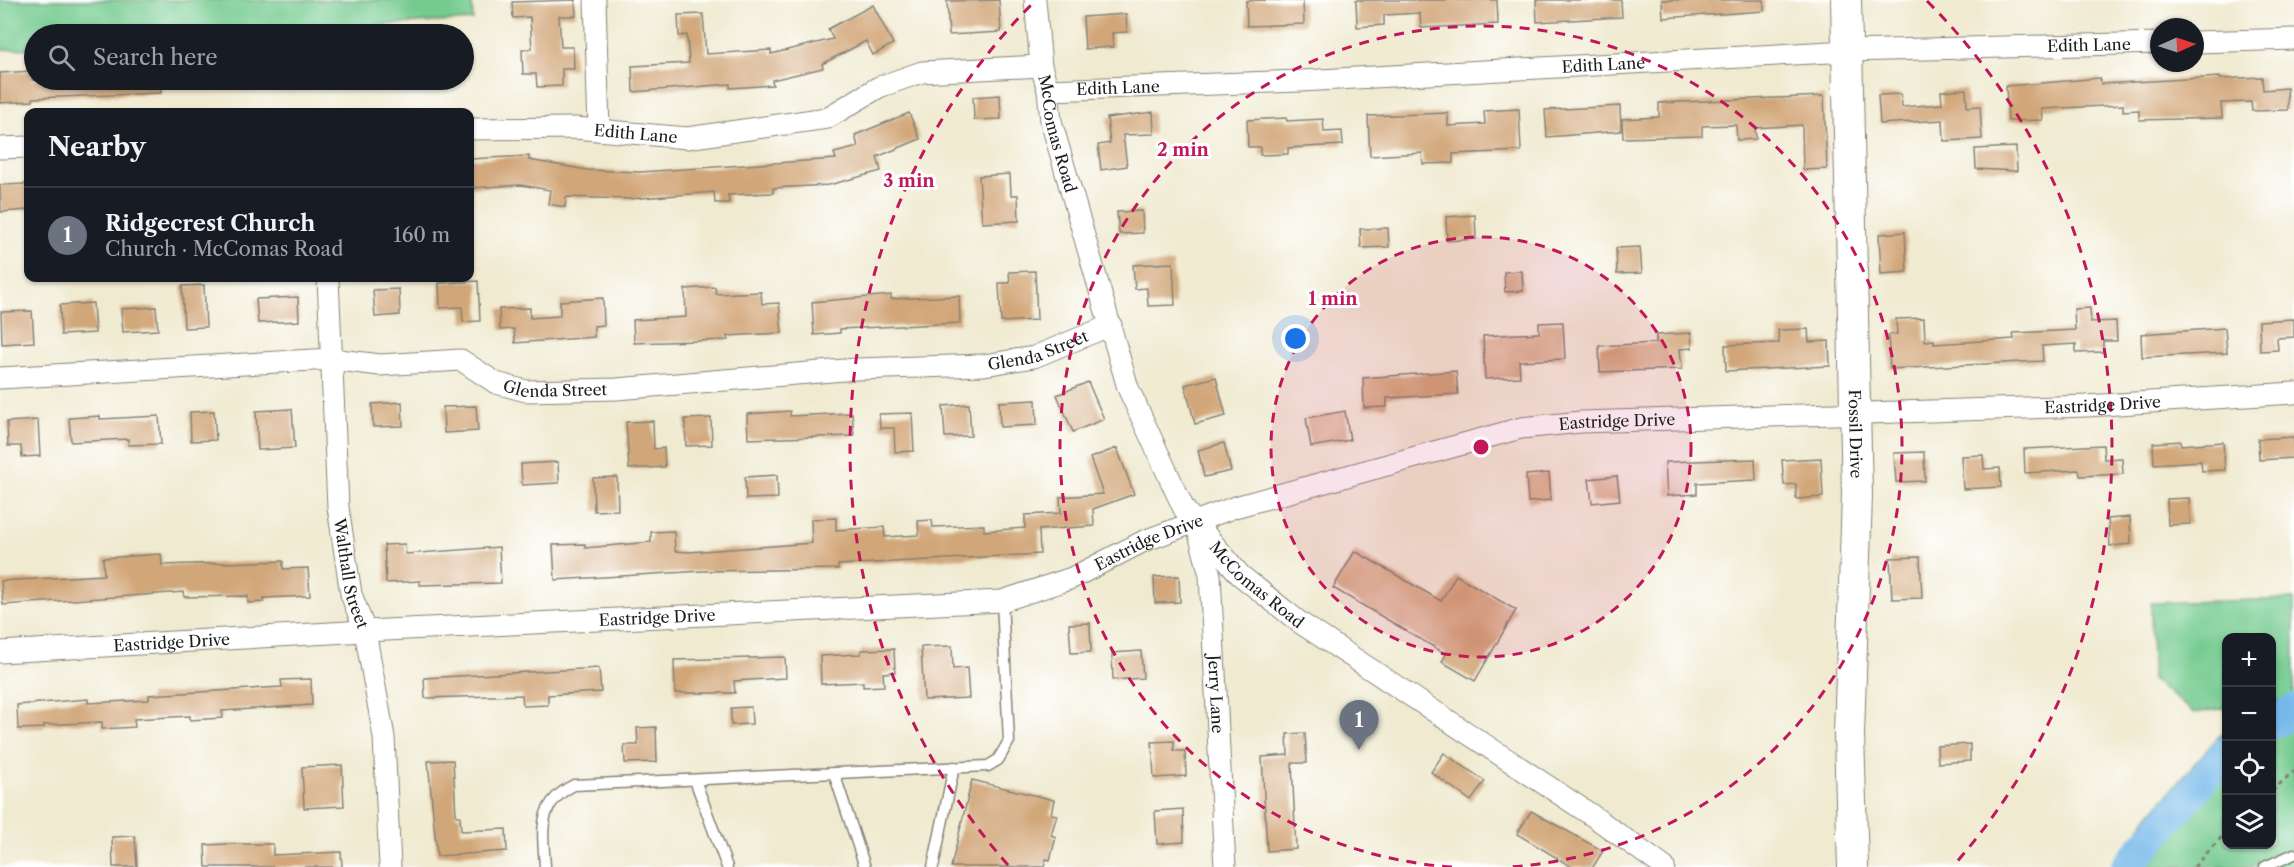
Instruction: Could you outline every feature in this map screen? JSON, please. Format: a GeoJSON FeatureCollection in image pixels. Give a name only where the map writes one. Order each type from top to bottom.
{"type":"FeatureCollection","features":[{"type":"Feature","properties":{"kind":"street"},"geometry":{"type":"LineString","coordinates":[[595,0],[599,130]]}},
{"type":"Feature","properties":{"kind":"street","name":"McComas Road"},"geometry":{"type":"LineString","coordinates":[[1035,0],[1041,66],[1048,90],[1051,121],[1128,388],[1184,509],[1240,575],[1299,622],[1583,809],[1640,859],[1664,867]]}},
{"type":"Feature","properties":{"kind":"street","name":"Fossil Drive"},"geometry":{"type":"LineString","coordinates":[[1846,0],[1849,51],[1857,496],[1849,734],[1853,867]]}},
{"type":"Feature","properties":{"kind":"street"},"geometry":{"type":"LineString","coordinates":[[2204,42],[2294,39]]}},
{"type":"Feature","properties":{"kind":"street","name":"Edith Lane"},"geometry":{"type":"LineString","coordinates":[[1048,90],[1301,81],[1849,51],[2150,43]]}},
{"type":"Feature","properties":{"kind":"street","name":"Edith Lane"},"geometry":{"type":"LineString","coordinates":[[474,129],[599,130],[687,138],[779,127],[827,118],[879,87],[922,72],[1041,66]]}},
{"type":"Feature","properties":{"kind":"street"},"geometry":{"type":"LineString","coordinates":[[0,148],[24,147]]}},
{"type":"Feature","properties":{"kind":"street","name":"Walthall Street"},"geometry":{"type":"LineString","coordinates":[[328,282],[338,507],[351,594],[365,631],[384,737],[390,867]]}},
{"type":"Feature","properties":{"kind":"street","name":"Glenda Street"},"geometry":{"type":"LineString","coordinates":[[0,378],[331,359],[380,365],[461,360],[496,382],[526,391],[617,389],[856,369],[984,365],[1034,357],[1111,325]]}},
{"type":"Feature","properties":{"kind":"street","name":"Eastridge Drive"},"geometry":{"type":"LineString","coordinates":[[0,652],[365,631],[1002,601],[1072,578],[1144,542],[1196,524],[1235,507],[1521,428],[1581,422],[2086,406],[2294,393]]}},
{"type":"Feature","properties":{"kind":"street","name":"Jerry Lane"},"geometry":{"type":"LineString","coordinates":[[1196,524],[1210,575],[1225,867]]}},
{"type":"Feature","properties":{"kind":"lane"},"geometry":{"type":"LineString","coordinates":[[545,867],[543,823],[553,800],[562,791],[574,785],[988,766],[998,760],[1009,741],[1002,601]]}},
{"type":"Feature","properties":{"kind":"lane"},"geometry":{"type":"LineString","coordinates":[[933,867],[954,767]]}},
{"type":"Feature","properties":{"kind":"lane"},"geometry":{"type":"LineString","coordinates":[[834,773],[865,867]]}},
{"type":"Feature","properties":{"kind":"lane"},"geometry":{"type":"LineString","coordinates":[[695,780],[727,867]]}},
{"type":"Feature","properties":{"kind":"lane"},"geometry":{"type":"LineString","coordinates":[[2265,867],[2294,854]]}},
{"type":"Feature","properties":{"kind":"path"},"geometry":{"type":"LineString","coordinates":[[2276,787],[2294,771]]}},
{"type":"Feature","properties":{"kind":"path"},"geometry":{"type":"LineString","coordinates":[[2194,867],[2222,836]]}},
{"type":"Feature","properties":{"kind":"green space"},"geometry":{"type":"Polygon","coordinates":[[[0,0],[472,0],[473,20],[400,24],[24,24],[24,49],[0,50],[0,0]]]}},
{"type":"Feature","properties":{"kind":"green space"},"geometry":{"type":"Polygon","coordinates":[[[2294,599],[2294,867],[2111,867],[2152,812],[2222,734],[2222,849],[2276,849],[2276,704],[2280,701],[2276,702],[2276,633],[2222,633],[2222,709],[2194,713],[2152,680],[2151,603],[2294,599]]]}},
{"type":"Feature","properties":{"kind":"building"},"geometry":{"type":"Polygon","coordinates":[[[575,0],[576,16],[559,16],[561,47],[573,47],[574,69],[562,69],[562,86],[537,87],[536,74],[523,74],[522,49],[532,49],[530,17],[513,18],[512,2],[575,0]]]}},
{"type":"Feature","properties":{"kind":"building"},"geometry":{"type":"Polygon","coordinates":[[[999,0],[1001,32],[949,35],[947,1],[999,0]]]}},
{"type":"Feature","properties":{"kind":"building"},"geometry":{"type":"Polygon","coordinates":[[[1356,0],[1497,0],[1498,24],[1421,28],[1420,13],[1384,15],[1384,25],[1357,27],[1356,0]]]}},
{"type":"Feature","properties":{"kind":"building"},"geometry":{"type":"Polygon","coordinates":[[[1536,0],[1621,0],[1622,17],[1537,22],[1536,0]]]}},
{"type":"Feature","properties":{"kind":"building"},"geometry":{"type":"Polygon","coordinates":[[[1662,0],[1764,0],[1764,11],[1663,18],[1662,0]]]}},
{"type":"Feature","properties":{"kind":"building"},"geometry":{"type":"Polygon","coordinates":[[[1246,1],[1303,1],[1304,24],[1247,26],[1246,1]]]}},
{"type":"Feature","properties":{"kind":"building"},"geometry":{"type":"Polygon","coordinates":[[[873,5],[893,44],[873,55],[866,41],[822,64],[823,68],[772,80],[773,85],[730,88],[730,84],[633,92],[632,66],[689,63],[687,35],[679,36],[678,15],[703,14],[706,54],[771,50],[771,54],[833,39],[828,29],[873,5]]]}},
{"type":"Feature","properties":{"kind":"building"},"geometry":{"type":"Polygon","coordinates":[[[1126,14],[1127,32],[1112,33],[1113,47],[1085,49],[1083,17],[1126,14]]]}},
{"type":"Feature","properties":{"kind":"building"},"geometry":{"type":"Polygon","coordinates":[[[24,71],[24,90],[161,90],[161,93],[33,98],[33,101],[0,103],[0,73],[24,71]]]}},
{"type":"Feature","properties":{"kind":"building"},"geometry":{"type":"Polygon","coordinates":[[[2220,77],[2220,79],[2262,77],[2263,90],[2287,88],[2288,110],[2252,111],[2251,102],[2221,103],[2222,118],[2139,120],[2139,110],[2123,111],[2123,105],[2042,109],[2043,120],[2008,121],[2006,86],[2100,78],[2101,84],[2220,77]]]}},
{"type":"Feature","properties":{"kind":"building"},"geometry":{"type":"Polygon","coordinates":[[[1966,89],[1967,107],[1980,106],[1982,139],[1944,141],[1943,120],[1880,124],[1878,95],[1901,94],[1902,107],[1942,104],[1941,91],[1966,89]]]}},
{"type":"Feature","properties":{"kind":"building"},"geometry":{"type":"Polygon","coordinates":[[[1000,95],[1001,119],[974,120],[973,97],[1000,95]]]}},
{"type":"Feature","properties":{"kind":"building"},"geometry":{"type":"Polygon","coordinates":[[[1824,96],[1827,169],[1803,170],[1802,125],[1755,128],[1756,139],[1737,140],[1736,125],[1702,126],[1702,136],[1623,138],[1622,119],[1659,117],[1659,103],[1824,96]]]}},
{"type":"Feature","properties":{"kind":"building"},"geometry":{"type":"Polygon","coordinates":[[[1620,106],[1621,131],[1547,137],[1545,110],[1620,106]]]}},
{"type":"Feature","properties":{"kind":"building"},"geometry":{"type":"Polygon","coordinates":[[[1519,109],[1521,151],[1453,154],[1453,163],[1423,164],[1422,153],[1370,156],[1368,116],[1448,113],[1448,126],[1485,124],[1484,111],[1519,109]]]}},
{"type":"Feature","properties":{"kind":"building"},"geometry":{"type":"Polygon","coordinates":[[[1153,112],[1154,134],[1123,135],[1127,166],[1101,170],[1098,145],[1110,143],[1107,118],[1153,112]]]}},
{"type":"Feature","properties":{"kind":"building"},"geometry":{"type":"Polygon","coordinates":[[[909,113],[920,139],[877,157],[881,171],[829,185],[773,188],[773,193],[728,195],[729,203],[715,203],[714,192],[629,199],[566,197],[565,207],[548,204],[550,190],[521,185],[474,188],[474,159],[529,156],[529,160],[587,170],[640,172],[836,159],[834,153],[858,147],[855,135],[909,113]]]}},
{"type":"Feature","properties":{"kind":"building"},"geometry":{"type":"Polygon","coordinates":[[[1286,118],[1287,121],[1323,119],[1324,132],[1342,131],[1343,145],[1288,148],[1288,154],[1260,155],[1260,147],[1248,147],[1247,120],[1286,118]]]}},
{"type":"Feature","properties":{"kind":"building"},"geometry":{"type":"Polygon","coordinates":[[[2016,147],[2017,171],[1976,169],[1975,149],[2016,147]]]}},
{"type":"Feature","properties":{"kind":"building"},"geometry":{"type":"Polygon","coordinates":[[[1010,174],[1011,195],[1018,195],[1019,221],[982,223],[979,176],[1010,174]]]}},
{"type":"Feature","properties":{"kind":"building"},"geometry":{"type":"Polygon","coordinates":[[[24,184],[24,210],[1,212],[0,185],[24,184]]]}},
{"type":"Feature","properties":{"kind":"building"},"geometry":{"type":"Polygon","coordinates":[[[1142,211],[1143,233],[1119,234],[1117,212],[1142,211]]]}},
{"type":"Feature","properties":{"kind":"building"},"geometry":{"type":"Polygon","coordinates":[[[1475,215],[1476,239],[1447,241],[1446,217],[1475,215]]]}},
{"type":"Feature","properties":{"kind":"building"},"geometry":{"type":"Polygon","coordinates":[[[1388,228],[1389,247],[1361,248],[1360,229],[1388,228]]]}},
{"type":"Feature","properties":{"kind":"building"},"geometry":{"type":"Polygon","coordinates":[[[1905,232],[1907,272],[1881,274],[1879,234],[1905,232]]]}},
{"type":"Feature","properties":{"kind":"building"},"geometry":{"type":"Polygon","coordinates":[[[1640,247],[1642,273],[1617,274],[1616,248],[1640,247]]]}},
{"type":"Feature","properties":{"kind":"building"},"geometry":{"type":"Polygon","coordinates":[[[1173,263],[1175,305],[1148,306],[1147,288],[1135,289],[1133,265],[1173,263]]]}},
{"type":"Feature","properties":{"kind":"building"},"geometry":{"type":"Polygon","coordinates":[[[1035,271],[1037,320],[1001,322],[999,283],[1010,283],[1009,272],[1035,271]]]}},
{"type":"Feature","properties":{"kind":"building"},"geometry":{"type":"Polygon","coordinates":[[[1522,271],[1523,291],[1505,292],[1504,272],[1522,271]]]}},
{"type":"Feature","properties":{"kind":"building"},"geometry":{"type":"Polygon","coordinates":[[[478,281],[480,321],[463,322],[462,307],[440,308],[439,283],[478,281]]]}},
{"type":"Feature","properties":{"kind":"building"},"geometry":{"type":"Polygon","coordinates":[[[204,285],[206,327],[184,328],[182,286],[204,285]]]}},
{"type":"Feature","properties":{"kind":"building"},"geometry":{"type":"Polygon","coordinates":[[[715,287],[716,294],[761,292],[762,304],[779,303],[782,333],[727,336],[728,340],[634,343],[633,320],[686,317],[685,289],[715,287]]]}},
{"type":"Feature","properties":{"kind":"building"},"geometry":{"type":"Polygon","coordinates":[[[399,289],[400,315],[375,317],[373,290],[399,289]]]}},
{"type":"Feature","properties":{"kind":"building"},"geometry":{"type":"Polygon","coordinates":[[[891,295],[891,299],[959,296],[960,323],[840,329],[840,333],[814,335],[812,302],[891,295]]]}},
{"type":"Feature","properties":{"kind":"building"},"geometry":{"type":"Polygon","coordinates":[[[298,297],[299,321],[258,323],[256,299],[298,297]]]}},
{"type":"Feature","properties":{"kind":"building"},"geometry":{"type":"Polygon","coordinates":[[[603,298],[604,325],[594,326],[594,337],[515,343],[514,329],[500,330],[499,309],[530,308],[530,318],[560,316],[560,301],[603,298]]]}},
{"type":"Feature","properties":{"kind":"building"},"geometry":{"type":"Polygon","coordinates":[[[93,303],[95,333],[61,335],[60,305],[93,303]]]}},
{"type":"Feature","properties":{"kind":"building"},"geometry":{"type":"Polygon","coordinates":[[[156,307],[158,330],[123,332],[121,309],[156,307]]]}},
{"type":"Feature","properties":{"kind":"building"},"geometry":{"type":"Polygon","coordinates":[[[2090,308],[2091,322],[2116,321],[2117,341],[2103,341],[2103,352],[2076,353],[2076,344],[2042,346],[2043,361],[1890,369],[1888,335],[1897,334],[1896,319],[1924,318],[1925,341],[1934,340],[1934,344],[2014,339],[2013,333],[2075,330],[2074,309],[2090,308]]]}},
{"type":"Feature","properties":{"kind":"building"},"geometry":{"type":"Polygon","coordinates":[[[32,311],[34,342],[2,344],[1,312],[32,311]]]}},
{"type":"Feature","properties":{"kind":"building"},"geometry":{"type":"Polygon","coordinates":[[[2294,319],[2294,337],[2277,338],[2278,350],[2260,351],[2259,321],[2294,319]]]}},
{"type":"Feature","properties":{"kind":"building"},"geometry":{"type":"Polygon","coordinates":[[[1563,322],[1565,359],[1519,361],[1520,377],[1485,379],[1483,336],[1539,333],[1539,323],[1563,322]]]}},
{"type":"Feature","properties":{"kind":"building"},"geometry":{"type":"Polygon","coordinates":[[[2225,328],[2227,353],[2142,357],[2141,334],[2225,328]]]}},
{"type":"Feature","properties":{"kind":"building"},"geometry":{"type":"Polygon","coordinates":[[[1808,329],[1809,342],[1829,341],[1830,366],[1726,371],[1725,345],[1779,343],[1778,330],[1808,329]]]}},
{"type":"Feature","properties":{"kind":"building"},"geometry":{"type":"Polygon","coordinates":[[[1691,333],[1692,348],[1680,349],[1682,369],[1600,372],[1599,346],[1656,343],[1656,335],[1691,333]]]}},
{"type":"Feature","properties":{"kind":"building"},"geometry":{"type":"Polygon","coordinates":[[[1456,371],[1458,394],[1387,398],[1387,407],[1364,408],[1363,378],[1456,371]]]}},
{"type":"Feature","properties":{"kind":"building"},"geometry":{"type":"Polygon","coordinates":[[[1216,377],[1226,416],[1195,424],[1185,385],[1216,377]]]}},
{"type":"Feature","properties":{"kind":"building"},"geometry":{"type":"Polygon","coordinates":[[[1088,382],[1104,419],[1073,432],[1057,395],[1088,382]]]}},
{"type":"Feature","properties":{"kind":"building"},"geometry":{"type":"Polygon","coordinates":[[[1036,400],[1037,425],[1000,427],[999,402],[1036,400]]]}},
{"type":"Feature","properties":{"kind":"building"},"geometry":{"type":"Polygon","coordinates":[[[402,402],[403,426],[373,427],[372,404],[402,402]]]}},
{"type":"Feature","properties":{"kind":"building"},"geometry":{"type":"Polygon","coordinates":[[[969,404],[971,436],[945,437],[943,406],[969,404]]]}},
{"type":"Feature","properties":{"kind":"building"},"geometry":{"type":"Polygon","coordinates":[[[476,406],[478,431],[444,433],[443,407],[476,406]]]}},
{"type":"Feature","properties":{"kind":"building"},"geometry":{"type":"Polygon","coordinates":[[[292,409],[295,448],[258,450],[256,411],[292,409]]]}},
{"type":"Feature","properties":{"kind":"building"},"geometry":{"type":"Polygon","coordinates":[[[214,411],[216,440],[191,441],[190,412],[214,411]]]}},
{"type":"Feature","properties":{"kind":"building"},"geometry":{"type":"Polygon","coordinates":[[[790,411],[790,416],[852,413],[854,436],[748,439],[747,414],[790,411]]]}},
{"type":"Feature","properties":{"kind":"building"},"geometry":{"type":"Polygon","coordinates":[[[1345,411],[1350,440],[1311,447],[1306,418],[1345,411]]]}},
{"type":"Feature","properties":{"kind":"building"},"geometry":{"type":"Polygon","coordinates":[[[912,413],[914,451],[895,452],[894,428],[880,428],[879,414],[912,413]]]}},
{"type":"Feature","properties":{"kind":"building"},"geometry":{"type":"Polygon","coordinates":[[[100,416],[100,419],[159,416],[161,444],[128,445],[128,439],[71,442],[69,418],[100,416]]]}},
{"type":"Feature","properties":{"kind":"building"},"geometry":{"type":"Polygon","coordinates":[[[711,418],[712,445],[686,446],[685,419],[711,418]]]}},
{"type":"Feature","properties":{"kind":"building"},"geometry":{"type":"Polygon","coordinates":[[[38,420],[40,456],[22,457],[21,446],[8,446],[7,422],[38,420]]]}},
{"type":"Feature","properties":{"kind":"building"},"geometry":{"type":"Polygon","coordinates":[[[653,421],[654,449],[664,448],[665,467],[629,469],[626,422],[653,421]]]}},
{"type":"Feature","properties":{"kind":"building"},"geometry":{"type":"Polygon","coordinates":[[[2294,437],[2294,458],[2259,460],[2258,439],[2294,437]]]}},
{"type":"Feature","properties":{"kind":"building"},"geometry":{"type":"Polygon","coordinates":[[[2181,441],[2181,445],[2223,442],[2225,470],[2202,471],[2201,461],[2154,464],[2153,443],[2181,441]]]}},
{"type":"Feature","properties":{"kind":"building"},"geometry":{"type":"Polygon","coordinates":[[[1224,443],[1231,471],[1204,477],[1198,450],[1224,443]]]}},
{"type":"Feature","properties":{"kind":"building"},"geometry":{"type":"Polygon","coordinates":[[[2103,445],[2104,459],[2122,458],[2123,474],[2080,476],[2079,470],[2025,473],[2024,449],[2103,445]]]}},
{"type":"Feature","properties":{"kind":"building"},"geometry":{"type":"Polygon","coordinates":[[[1117,448],[1134,494],[1093,509],[1094,526],[1039,530],[1040,554],[838,565],[838,569],[703,571],[555,580],[553,545],[585,544],[585,548],[651,542],[651,532],[674,531],[675,551],[689,552],[812,543],[811,519],[836,518],[836,530],[884,527],[885,537],[919,535],[918,521],[932,520],[933,527],[984,525],[984,531],[1025,528],[1025,515],[1061,513],[1060,497],[1103,494],[1090,458],[1117,448]]]}},
{"type":"Feature","properties":{"kind":"building"},"geometry":{"type":"Polygon","coordinates":[[[1924,452],[1925,481],[1896,482],[1894,453],[1924,452]]]}},
{"type":"Feature","properties":{"kind":"building"},"geometry":{"type":"Polygon","coordinates":[[[1983,455],[1984,469],[2000,468],[2001,487],[1963,489],[1961,456],[1983,455]]]}},
{"type":"Feature","properties":{"kind":"building"},"geometry":{"type":"Polygon","coordinates":[[[1821,458],[1823,497],[1796,499],[1796,484],[1784,485],[1782,460],[1821,458]]]}},
{"type":"Feature","properties":{"kind":"building"},"geometry":{"type":"Polygon","coordinates":[[[1755,459],[1756,480],[1697,483],[1697,494],[1667,496],[1665,462],[1755,459]]]}},
{"type":"Feature","properties":{"kind":"building"},"geometry":{"type":"Polygon","coordinates":[[[558,462],[559,483],[522,485],[521,464],[558,462]]]}},
{"type":"Feature","properties":{"kind":"building"},"geometry":{"type":"Polygon","coordinates":[[[1549,473],[1551,500],[1528,502],[1526,475],[1549,473]]]}},
{"type":"Feature","properties":{"kind":"building"},"geometry":{"type":"Polygon","coordinates":[[[777,475],[778,498],[746,499],[745,477],[777,475]]]}},
{"type":"Feature","properties":{"kind":"building"},"geometry":{"type":"Polygon","coordinates":[[[1617,476],[1620,500],[1592,503],[1589,479],[1617,476]]]}},
{"type":"Feature","properties":{"kind":"building"},"geometry":{"type":"Polygon","coordinates":[[[617,477],[618,510],[594,511],[593,478],[617,477]]]}},
{"type":"Feature","properties":{"kind":"building"},"geometry":{"type":"Polygon","coordinates":[[[2189,498],[2190,524],[2168,525],[2167,499],[2189,498]]]}},
{"type":"Feature","properties":{"kind":"building"},"geometry":{"type":"Polygon","coordinates":[[[2130,517],[2131,544],[2110,546],[2108,519],[2130,517]]]}},
{"type":"Feature","properties":{"kind":"building"},"geometry":{"type":"Polygon","coordinates":[[[405,544],[406,554],[499,547],[501,583],[420,585],[420,581],[386,583],[384,545],[405,544]]]}},
{"type":"Feature","properties":{"kind":"building"},"geometry":{"type":"Polygon","coordinates":[[[1355,551],[1441,601],[1456,575],[1516,610],[1475,681],[1442,662],[1446,654],[1333,588],[1355,551]]]}},
{"type":"Feature","properties":{"kind":"building"},"geometry":{"type":"Polygon","coordinates":[[[161,554],[162,565],[283,561],[283,569],[308,568],[310,596],[264,598],[264,602],[248,603],[248,596],[184,597],[184,592],[3,605],[1,581],[104,575],[103,558],[161,554]]]}},
{"type":"Feature","properties":{"kind":"building"},"geometry":{"type":"Polygon","coordinates":[[[1920,557],[1922,598],[1892,599],[1890,558],[1920,557]]]}},
{"type":"Feature","properties":{"kind":"building"},"geometry":{"type":"Polygon","coordinates":[[[1179,576],[1180,602],[1155,603],[1154,577],[1179,576]]]}},
{"type":"Feature","properties":{"kind":"building"},"geometry":{"type":"Polygon","coordinates":[[[1090,623],[1091,652],[1071,653],[1069,624],[1090,623]]]}},
{"type":"Feature","properties":{"kind":"building"},"geometry":{"type":"Polygon","coordinates":[[[952,646],[953,669],[967,668],[969,698],[924,700],[921,647],[952,646]]]}},
{"type":"Feature","properties":{"kind":"building"},"geometry":{"type":"Polygon","coordinates":[[[894,649],[895,672],[883,673],[884,686],[863,687],[863,682],[821,684],[820,656],[861,654],[861,650],[894,649]]]}},
{"type":"Feature","properties":{"kind":"building"},"geometry":{"type":"Polygon","coordinates":[[[1141,651],[1143,678],[1113,680],[1112,653],[1141,651]]]}},
{"type":"Feature","properties":{"kind":"building"},"geometry":{"type":"Polygon","coordinates":[[[785,657],[786,678],[734,681],[735,693],[675,693],[674,660],[785,657]]]}},
{"type":"Feature","properties":{"kind":"building"},"geometry":{"type":"Polygon","coordinates":[[[599,668],[601,692],[548,695],[548,705],[523,706],[522,695],[425,698],[424,678],[599,668]]]}},
{"type":"Feature","properties":{"kind":"building"},"geometry":{"type":"Polygon","coordinates":[[[311,679],[312,705],[222,711],[223,718],[190,720],[190,716],[134,719],[135,727],[102,729],[102,722],[44,725],[44,728],[18,729],[17,705],[88,699],[88,703],[149,700],[149,695],[282,687],[281,680],[311,679]]]}},
{"type":"Feature","properties":{"kind":"building"},"geometry":{"type":"Polygon","coordinates":[[[751,707],[752,724],[731,725],[731,708],[751,707]]]}},
{"type":"Feature","properties":{"kind":"building"},"geometry":{"type":"Polygon","coordinates":[[[656,727],[657,762],[625,763],[624,745],[638,745],[637,728],[656,727]]]}},
{"type":"Feature","properties":{"kind":"building"},"geometry":{"type":"Polygon","coordinates":[[[1305,733],[1307,763],[1292,763],[1296,849],[1267,851],[1262,757],[1288,755],[1287,734],[1305,733]]]}},
{"type":"Feature","properties":{"kind":"building"},"geometry":{"type":"Polygon","coordinates":[[[1174,741],[1174,751],[1185,751],[1186,776],[1154,778],[1152,742],[1174,741]]]}},
{"type":"Feature","properties":{"kind":"building"},"geometry":{"type":"Polygon","coordinates":[[[1970,744],[1970,761],[1938,763],[1937,746],[1970,744]]]}},
{"type":"Feature","properties":{"kind":"building"},"geometry":{"type":"Polygon","coordinates":[[[1444,753],[1485,781],[1471,801],[1431,772],[1444,753]]]}},
{"type":"Feature","properties":{"kind":"building"},"geometry":{"type":"Polygon","coordinates":[[[453,760],[456,816],[460,816],[461,831],[506,829],[507,851],[437,856],[428,761],[453,760]]]}},
{"type":"Feature","properties":{"kind":"building"},"geometry":{"type":"Polygon","coordinates":[[[342,765],[344,806],[304,808],[302,767],[342,765]]]}},
{"type":"Feature","properties":{"kind":"building"},"geometry":{"type":"Polygon","coordinates":[[[972,780],[1054,800],[1051,814],[1057,815],[1051,835],[1056,837],[1050,860],[1046,859],[1044,867],[951,867],[972,780]]]}},
{"type":"Feature","properties":{"kind":"building"},"geometry":{"type":"Polygon","coordinates":[[[1183,809],[1184,842],[1157,844],[1155,811],[1183,809]]]}},
{"type":"Feature","properties":{"kind":"building"},"geometry":{"type":"Polygon","coordinates":[[[1531,811],[1603,851],[1593,867],[1572,867],[1517,834],[1531,811]]]}},
{"type":"Feature","properties":{"kind":"building"},"geometry":{"type":"Polygon","coordinates":[[[135,836],[137,867],[113,867],[112,837],[135,836]]]}},
{"type":"Feature","properties":{"kind":"building"},"geometry":{"type":"Polygon","coordinates":[[[273,844],[273,855],[341,852],[342,867],[206,867],[205,845],[273,844]]]}},
{"type":"Feature","properties":{"kind":"waterway"},"geometry":{"type":"LineString","coordinates":[[2276,721],[2294,710]]}},
{"type":"Feature","properties":{"kind":"waterway"},"geometry":{"type":"LineString","coordinates":[[2127,867],[2222,757]]}},
{"type":"Feature","properties":{"kind":"place","name":"Ridgecrest Church"},"geometry":{"type":"Point","coordinates":[1359,750]}}]}
